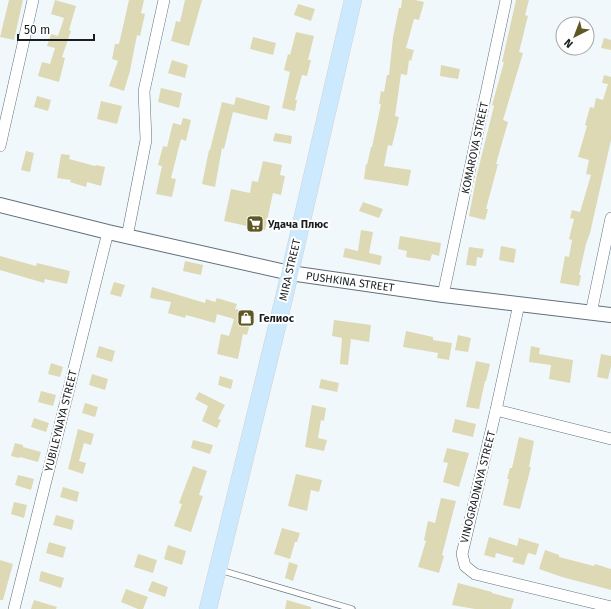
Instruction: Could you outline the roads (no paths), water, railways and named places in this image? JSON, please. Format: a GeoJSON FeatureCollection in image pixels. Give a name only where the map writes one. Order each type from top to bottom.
{"type":"FeatureCollection","features":[{"type":"Feature","properties":{"kind":"main road","name":"MIRA STREET"},"geometry":{"type":"LineString","coordinates":[[208,609],[290,273],[353,0]]}},
{"type":"Feature","properties":{"kind":"street"},"geometry":{"type":"LineString","coordinates":[[0,146],[33,0]]}},
{"type":"Feature","properties":{"kind":"street"},"geometry":{"type":"LineString","coordinates":[[128,236],[146,140],[144,91],[164,0]]}},
{"type":"Feature","properties":{"kind":"street","name":"KOMAROVA STREET"},"geometry":{"type":"LineString","coordinates":[[443,295],[506,0]]}},
{"type":"Feature","properties":{"kind":"street","name":"PUSHKINA STREET"},"geometry":{"type":"LineString","coordinates":[[0,206],[290,273],[443,295],[611,316]]}},
{"type":"Feature","properties":{"kind":"street"},"geometry":{"type":"LineString","coordinates":[[591,313],[611,218]]}},
{"type":"Feature","properties":{"kind":"street","name":"YUBILEYNAYA STREET"},"geometry":{"type":"LineString","coordinates":[[14,609],[108,232]]}},
{"type":"Feature","properties":{"kind":"street","name":"VINOGRADNAYA STREET"},"geometry":{"type":"LineString","coordinates":[[519,304],[462,554],[464,566],[475,574],[611,608]]}},
{"type":"Feature","properties":{"kind":"street"},"geometry":{"type":"LineString","coordinates":[[496,410],[611,439]]}},
{"type":"Feature","properties":{"kind":"lane"},"geometry":{"type":"LineString","coordinates":[[218,570],[352,609]]}},
{"type":"Feature","properties":{"kind":"place","name":"Удача Плюс"},"geometry":{"type":"Point","coordinates":[255,224]}},
{"type":"Feature","properties":{"kind":"place","name":"Гелиос"},"geometry":{"type":"Point","coordinates":[246,318]}}]}
